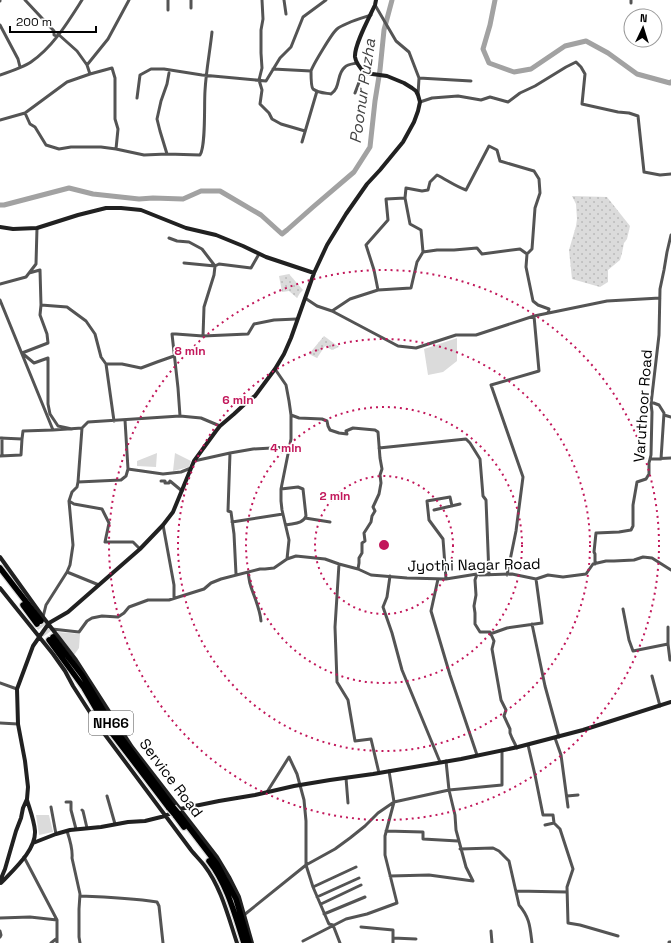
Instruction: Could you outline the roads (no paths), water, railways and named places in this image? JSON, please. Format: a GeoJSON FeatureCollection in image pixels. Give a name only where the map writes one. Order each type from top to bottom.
{"type":"FeatureCollection","features":[{"type":"Feature","properties":{"kind":"highway"},"geometry":{"type":"LineString","coordinates":[[0,568],[40,621]]}},
{"type":"Feature","properties":{"kind":"highway"},"geometry":{"type":"LineString","coordinates":[[0,573],[40,621]]}},
{"type":"Feature","properties":{"kind":"highway","name":"NH66"},"geometry":{"type":"LineString","coordinates":[[51,638],[84,688],[105,724],[171,807],[177,812],[217,864],[236,899],[249,943]]}},
{"type":"Feature","properties":{"kind":"highway","name":"NH66"},"geometry":{"type":"LineString","coordinates":[[177,812],[213,865],[232,907],[244,943]]}},
{"type":"Feature","properties":{"kind":"main road"},"geometry":{"type":"LineString","coordinates":[[0,883],[24,857],[33,843],[35,831],[27,800],[28,787],[18,724],[17,688],[33,646],[49,623],[68,612],[140,549],[173,512],[194,461],[220,426],[255,396],[275,370],[284,354],[314,273],[327,245],[367,184],[403,142],[414,122],[420,102],[416,91],[404,83],[387,76],[365,73],[359,67],[355,59],[356,47],[377,0]]}},
{"type":"Feature","properties":{"kind":"main road"},"geometry":{"type":"LineString","coordinates":[[0,227],[13,229],[37,228],[78,214],[106,208],[141,210],[186,228],[216,235],[266,258],[314,273]]}},
{"type":"Feature","properties":{"kind":"main road","name":"Service Road"},"geometry":{"type":"LineString","coordinates":[[0,557],[40,621],[49,623],[76,660],[132,746],[162,784],[177,812],[216,857],[225,870],[239,897],[252,943]]}},
{"type":"Feature","properties":{"kind":"main road"},"geometry":{"type":"LineString","coordinates":[[0,588],[65,671],[100,728],[165,816],[204,865],[224,902],[237,943]]}},
{"type":"Feature","properties":{"kind":"main road"},"geometry":{"type":"LineString","coordinates":[[33,843],[66,831],[128,822],[146,821],[219,801],[300,785],[379,773],[517,748],[584,730],[671,702]]}},
{"type":"Feature","properties":{"kind":"main road"},"geometry":{"type":"LineString","coordinates":[[0,883],[16,831],[22,818],[23,808],[27,800]]}},
{"type":"Feature","properties":{"kind":"street"},"geometry":{"type":"LineString","coordinates":[[25,0],[54,30],[54,34],[77,51],[87,65],[90,74]]}},
{"type":"Feature","properties":{"kind":"street"},"geometry":{"type":"LineString","coordinates":[[0,75],[31,63],[50,45],[82,0]]}},
{"type":"Feature","properties":{"kind":"street"},"geometry":{"type":"LineString","coordinates":[[87,65],[108,39],[129,0]]}},
{"type":"Feature","properties":{"kind":"street"},"geometry":{"type":"LineString","coordinates":[[168,0],[168,10]]}},
{"type":"Feature","properties":{"kind":"street"},"geometry":{"type":"LineString","coordinates":[[191,0],[191,8]]}},
{"type":"Feature","properties":{"kind":"street"},"geometry":{"type":"LineString","coordinates":[[262,0],[262,68],[259,80],[262,90],[260,104],[269,113],[272,120],[305,131]]}},
{"type":"Feature","properties":{"kind":"street"},"geometry":{"type":"LineString","coordinates":[[284,0],[286,14]]}},
{"type":"Feature","properties":{"kind":"street"},"geometry":{"type":"LineString","coordinates":[[137,98],[140,75],[151,69],[164,69],[266,81],[280,58],[291,47],[303,18],[326,0]]}},
{"type":"Feature","properties":{"kind":"street"},"geometry":{"type":"LineString","coordinates":[[375,5],[396,41],[409,52],[419,78],[418,95]]}},
{"type":"Feature","properties":{"kind":"street"},"geometry":{"type":"LineString","coordinates":[[357,63],[346,66],[342,71],[335,91],[331,94],[317,91],[312,87],[311,71],[336,29],[371,15]]}},
{"type":"Feature","properties":{"kind":"street"},"geometry":{"type":"LineString","coordinates":[[0,24],[18,59],[20,67]]}},
{"type":"Feature","properties":{"kind":"street"},"geometry":{"type":"LineString","coordinates":[[25,113],[30,124],[36,127],[46,145],[59,150],[71,147],[101,147],[144,155],[200,155],[202,152],[203,142],[205,90],[212,32]]}},
{"type":"Feature","properties":{"kind":"street"},"geometry":{"type":"LineString","coordinates":[[420,102],[432,98],[458,96],[481,100],[490,97],[508,102],[576,62],[585,74],[582,104],[638,116],[644,172],[660,175],[671,174]]}},
{"type":"Feature","properties":{"kind":"street"},"geometry":{"type":"LineString","coordinates":[[0,120],[25,113],[67,82],[112,68],[115,78],[115,119],[118,129],[116,149]]}},
{"type":"Feature","properties":{"kind":"street"},"geometry":{"type":"LineString","coordinates":[[273,69],[311,71]]}},
{"type":"Feature","properties":{"kind":"street"},"geometry":{"type":"LineString","coordinates":[[167,154],[157,119],[169,73]]}},
{"type":"Feature","properties":{"kind":"street"},"geometry":{"type":"LineString","coordinates":[[355,93],[361,77],[365,73]]}},
{"type":"Feature","properties":{"kind":"street"},"geometry":{"type":"LineString","coordinates":[[419,78],[471,81]]}},
{"type":"Feature","properties":{"kind":"street"},"geometry":{"type":"LineString","coordinates":[[302,142],[317,91]]}},
{"type":"Feature","properties":{"kind":"street"},"geometry":{"type":"LineString","coordinates":[[332,311],[350,299],[378,290],[411,288],[417,262],[423,252],[421,230],[410,224],[405,198],[406,188],[422,191],[428,190],[430,182],[437,175],[448,180],[457,187],[466,190],[489,146],[497,150],[500,161],[534,171],[539,179],[540,193],[535,208],[532,249],[527,254],[526,267],[533,301],[538,305],[549,308],[548,313]]}},
{"type":"Feature","properties":{"kind":"street"},"geometry":{"type":"LineString","coordinates":[[378,290],[374,270],[366,245],[388,220],[386,199],[405,198]]}},
{"type":"Feature","properties":{"kind":"street"},"geometry":{"type":"LineString","coordinates":[[0,284],[26,277],[36,264],[37,228]]}},
{"type":"Feature","properties":{"kind":"street","name":"Varuthoor Road"},"geometry":{"type":"LineString","coordinates":[[595,564],[594,552],[596,533],[631,530],[633,526],[633,505],[637,482],[646,479],[649,474],[651,455],[651,402],[659,335],[660,289],[671,235]]}},
{"type":"Feature","properties":{"kind":"street"},"geometry":{"type":"LineString","coordinates":[[169,238],[177,241],[189,242],[202,249],[215,266],[214,275],[204,308],[203,336]]}},
{"type":"Feature","properties":{"kind":"street"},"geometry":{"type":"LineString","coordinates":[[423,252],[477,248],[482,254],[520,249],[527,254]]}},
{"type":"Feature","properties":{"kind":"street"},"geometry":{"type":"LineString","coordinates":[[184,263],[215,266],[218,264],[251,268],[259,254]]}},
{"type":"Feature","properties":{"kind":"street"},"geometry":{"type":"LineString","coordinates":[[22,353],[48,343],[47,334],[40,314],[40,270],[29,273]]}},
{"type":"Feature","properties":{"kind":"street"},"geometry":{"type":"LineString","coordinates":[[305,298],[317,306],[332,311],[398,346],[416,348],[456,335],[476,335],[534,316],[548,313],[607,301],[660,298]]}},
{"type":"Feature","properties":{"kind":"street"},"geometry":{"type":"LineString","coordinates":[[0,300],[53,430]]}},
{"type":"Feature","properties":{"kind":"street"},"geometry":{"type":"LineString","coordinates":[[41,305],[67,308],[86,322],[95,334],[101,357],[106,364],[114,421]]}},
{"type":"Feature","properties":{"kind":"street"},"geometry":{"type":"LineString","coordinates":[[507,574],[516,531],[523,476],[491,384],[540,371],[534,316]]}},
{"type":"Feature","properties":{"kind":"street"},"geometry":{"type":"LineString","coordinates":[[180,416],[172,334],[203,336],[248,334],[254,324],[274,320],[297,319]]}},
{"type":"Feature","properties":{"kind":"street"},"geometry":{"type":"LineString","coordinates":[[22,353],[34,363],[48,358],[48,404],[50,414],[58,426],[72,428]]}},
{"type":"Feature","properties":{"kind":"street"},"geometry":{"type":"LineString","coordinates":[[106,364],[122,364],[141,368],[174,356]]}},
{"type":"Feature","properties":{"kind":"street"},"geometry":{"type":"LineString","coordinates":[[275,370],[286,385],[291,414],[290,447],[281,489],[283,514],[289,540],[287,559]]}},
{"type":"Feature","properties":{"kind":"street"},"geometry":{"type":"LineString","coordinates":[[651,402],[659,405],[664,413],[661,459]]}},
{"type":"Feature","properties":{"kind":"street"},"geometry":{"type":"LineString","coordinates":[[291,414],[300,418],[322,419],[327,421],[330,430],[339,433],[346,434],[346,431],[353,428],[375,430],[378,432],[382,469],[380,475],[381,483],[379,494],[373,506],[375,511],[371,522],[364,532],[365,541],[362,543],[362,553],[359,558],[358,569]]}},
{"type":"Feature","properties":{"kind":"street"},"geometry":{"type":"LineString","coordinates":[[664,415],[671,417]]}},
{"type":"Feature","properties":{"kind":"street"},"geometry":{"type":"LineString","coordinates":[[40,621],[46,605],[70,565],[73,545],[69,501],[72,492],[77,487],[78,482],[82,428],[88,422],[180,416],[201,418],[220,426]]}},
{"type":"Feature","properties":{"kind":"street"},"geometry":{"type":"LineString","coordinates":[[78,482],[121,480],[126,476],[128,470],[125,420]]}},
{"type":"Feature","properties":{"kind":"street"},"geometry":{"type":"LineString","coordinates":[[22,439],[1,438],[1,456],[21,456],[23,431],[82,428]]}},
{"type":"Feature","properties":{"kind":"street"},"geometry":{"type":"LineString","coordinates":[[379,448],[466,439],[470,443],[480,459],[484,496],[486,500],[489,575]]}},
{"type":"Feature","properties":{"kind":"street"},"geometry":{"type":"LineString","coordinates":[[194,461],[253,449],[290,447]]}},
{"type":"Feature","properties":{"kind":"street"},"geometry":{"type":"LineString","coordinates":[[230,453],[228,511],[231,512],[236,574]]}},
{"type":"Feature","properties":{"kind":"street"},"geometry":{"type":"LineString","coordinates":[[650,459],[671,458]]}},
{"type":"Feature","properties":{"kind":"street"},"geometry":{"type":"LineString","coordinates":[[128,470],[163,474],[181,472],[192,468]]}},
{"type":"Feature","properties":{"kind":"street"},"geometry":{"type":"LineString","coordinates":[[161,481],[169,483],[170,481],[182,491]]}},
{"type":"Feature","properties":{"kind":"street"},"geometry":{"type":"LineString","coordinates":[[281,489],[298,487],[303,489],[305,518],[302,522],[286,525]]}},
{"type":"Feature","properties":{"kind":"street"},"geometry":{"type":"LineString","coordinates":[[446,579],[443,539],[429,520],[427,501],[450,497],[452,506]]}},
{"type":"Feature","properties":{"kind":"street"},"geometry":{"type":"LineString","coordinates":[[69,501],[74,504],[102,509],[109,523],[105,542],[133,542],[140,549]]}},
{"type":"Feature","properties":{"kind":"street"},"geometry":{"type":"LineString","coordinates":[[434,510],[460,504]]}},
{"type":"Feature","properties":{"kind":"street"},"geometry":{"type":"LineString","coordinates":[[232,522],[283,514]]}},
{"type":"Feature","properties":{"kind":"street"},"geometry":{"type":"LineString","coordinates":[[305,518],[330,522]]}},
{"type":"Feature","properties":{"kind":"street"},"geometry":{"type":"LineString","coordinates":[[163,525],[174,585],[174,598]]}},
{"type":"Feature","properties":{"kind":"street","name":"Jyothi Nagar Road"},"geometry":{"type":"LineString","coordinates":[[52,628],[79,632],[86,621],[92,618],[102,616],[118,617],[129,607],[148,600],[169,600],[204,589],[211,583],[236,574],[274,568],[287,559],[296,556],[325,558],[338,564],[370,574],[408,578],[438,579],[477,574],[512,574],[536,579],[548,576],[563,577],[586,574],[593,564],[595,564]]}},
{"type":"Feature","properties":{"kind":"street"},"geometry":{"type":"LineString","coordinates":[[595,564],[606,561],[614,562],[652,558],[671,570]]}},
{"type":"Feature","properties":{"kind":"street"},"geometry":{"type":"LineString","coordinates":[[338,564],[335,627],[337,682],[348,700],[355,741],[371,739],[379,773]]}},
{"type":"Feature","properties":{"kind":"street"},"geometry":{"type":"LineString","coordinates":[[67,572],[98,585]]}},
{"type":"Feature","properties":{"kind":"street"},"geometry":{"type":"LineString","coordinates":[[248,572],[251,587],[261,614],[261,621]]}},
{"type":"Feature","properties":{"kind":"street"},"geometry":{"type":"LineString","coordinates":[[477,574],[474,606],[475,624],[480,632],[490,632],[494,641],[492,649],[496,664],[498,684],[506,710],[504,716],[517,748]]}},
{"type":"Feature","properties":{"kind":"street"},"geometry":{"type":"LineString","coordinates":[[390,576],[387,596],[383,608],[392,633],[402,670],[440,762]]}},
{"type":"Feature","properties":{"kind":"street"},"geometry":{"type":"LineString","coordinates":[[438,579],[431,611],[450,675],[477,755]]}},
{"type":"Feature","properties":{"kind":"street"},"geometry":{"type":"LineString","coordinates":[[490,634],[507,628],[542,622],[536,579]]}},
{"type":"Feature","properties":{"kind":"street"},"geometry":{"type":"LineString","coordinates":[[624,609],[628,640],[633,651],[668,644]]}},
{"type":"Feature","properties":{"kind":"street"},"geometry":{"type":"LineString","coordinates":[[532,624],[561,755],[568,807]]}},
{"type":"Feature","properties":{"kind":"street"},"geometry":{"type":"LineString","coordinates":[[668,627],[668,644],[671,660]]}},
{"type":"Feature","properties":{"kind":"street"},"geometry":{"type":"LineString","coordinates":[[652,676],[660,706]]}},
{"type":"Feature","properties":{"kind":"street"},"geometry":{"type":"LineString","coordinates":[[0,683],[17,688]]}},
{"type":"Feature","properties":{"kind":"street"},"geometry":{"type":"LineString","coordinates":[[0,723],[18,724]]}},
{"type":"Feature","properties":{"kind":"street"},"geometry":{"type":"LineString","coordinates":[[528,745],[543,815],[553,815],[554,823],[560,829],[573,869],[567,887],[568,923],[618,936]]}},
{"type":"Feature","properties":{"kind":"street"},"geometry":{"type":"LineString","coordinates":[[244,915],[306,865],[335,849],[365,826],[378,813],[394,802],[449,790],[502,785],[502,750]]}},
{"type":"Feature","properties":{"kind":"street"},"geometry":{"type":"LineString","coordinates":[[267,792],[289,757],[297,774],[304,800],[306,821],[306,865],[324,914],[329,924],[333,925],[340,943]]}},
{"type":"Feature","properties":{"kind":"street"},"geometry":{"type":"LineString","coordinates":[[390,876],[429,875],[473,881],[466,867],[458,841],[455,815],[449,790],[446,761]]}},
{"type":"Feature","properties":{"kind":"street"},"geometry":{"type":"LineString","coordinates":[[303,941],[346,919],[367,914],[397,903],[385,855],[385,836],[394,802],[389,771]]}},
{"type":"Feature","properties":{"kind":"street"},"geometry":{"type":"LineString","coordinates":[[346,778],[348,803]]}},
{"type":"Feature","properties":{"kind":"street"},"geometry":{"type":"LineString","coordinates":[[567,796],[578,795]]}},
{"type":"Feature","properties":{"kind":"street"},"geometry":{"type":"LineString","coordinates":[[106,796],[115,824]]}},
{"type":"Feature","properties":{"kind":"street"},"geometry":{"type":"LineString","coordinates":[[66,802],[71,802],[71,810],[76,829]]}},
{"type":"Feature","properties":{"kind":"street"},"geometry":{"type":"LineString","coordinates":[[51,807],[56,834]]}},
{"type":"Feature","properties":{"kind":"street"},"geometry":{"type":"LineString","coordinates":[[82,810],[87,828]]}},
{"type":"Feature","properties":{"kind":"street"},"geometry":{"type":"LineString","coordinates":[[545,824],[554,823]]}},
{"type":"Feature","properties":{"kind":"street"},"geometry":{"type":"LineString","coordinates":[[66,831],[73,854],[72,858],[80,896],[80,943]]}},
{"type":"Feature","properties":{"kind":"street"},"geometry":{"type":"LineString","coordinates":[[386,831],[423,832],[423,839],[458,841]]}},
{"type":"Feature","properties":{"kind":"street"},"geometry":{"type":"LineString","coordinates":[[460,849],[493,848],[499,851],[509,861],[519,905],[529,920],[532,943]]}},
{"type":"Feature","properties":{"kind":"street"},"geometry":{"type":"LineString","coordinates":[[24,857],[57,920],[57,943]]}},
{"type":"Feature","properties":{"kind":"street"},"geometry":{"type":"LineString","coordinates":[[313,887],[356,868]]}},
{"type":"Feature","properties":{"kind":"street"},"geometry":{"type":"LineString","coordinates":[[317,896],[359,878]]}},
{"type":"Feature","properties":{"kind":"street"},"geometry":{"type":"LineString","coordinates":[[321,904],[361,885]]}},
{"type":"Feature","properties":{"kind":"street"},"geometry":{"type":"LineString","coordinates":[[516,890],[567,892]]}},
{"type":"Feature","properties":{"kind":"street"},"geometry":{"type":"LineString","coordinates":[[80,896],[136,898],[157,902],[159,906],[163,943]]}},
{"type":"Feature","properties":{"kind":"street"},"geometry":{"type":"LineString","coordinates":[[324,914],[365,896]]}},
{"type":"Feature","properties":{"kind":"street"},"geometry":{"type":"LineString","coordinates":[[0,918],[30,917],[57,920]]}},
{"type":"Feature","properties":{"kind":"street"},"geometry":{"type":"LineString","coordinates":[[361,927],[393,930],[393,943]]}},
{"type":"Feature","properties":{"kind":"street"},"geometry":{"type":"LineString","coordinates":[[0,931],[0,937]]}},
{"type":"Feature","properties":{"kind":"street"},"geometry":{"type":"LineString","coordinates":[[491,931],[492,943]]}},
{"type":"Feature","properties":{"kind":"street"},"geometry":{"type":"LineString","coordinates":[[393,938],[416,939]]}},
{"type":"Feature","properties":{"kind":"street"},"geometry":{"type":"LineString","coordinates":[[51,943],[56,939]]}},
{"type":"Feature","properties":{"kind":"waterway","name":"Poonur Puzha"},"geometry":{"type":"LineString","coordinates":[[0,205],[69,188],[93,194],[139,199],[183,199],[201,191],[220,191],[261,215],[282,234],[354,172],[370,147],[384,30],[392,0]]}},
{"type":"Feature","properties":{"kind":"waterway","name":"Poonur Puzha"},"geometry":{"type":"LineString","coordinates":[[495,0],[483,49],[489,63],[514,72],[531,69],[565,46],[586,41],[608,53],[637,74],[670,83],[671,82]]}},
{"type":"Feature","properties":{"kind":"tunnel"},"geometry":{"type":"LineString","coordinates":[[41,621],[53,637]]}},
{"type":"Feature","properties":{"kind":"tunnel"},"geometry":{"type":"LineString","coordinates":[[37,624],[49,640]]}}]}
